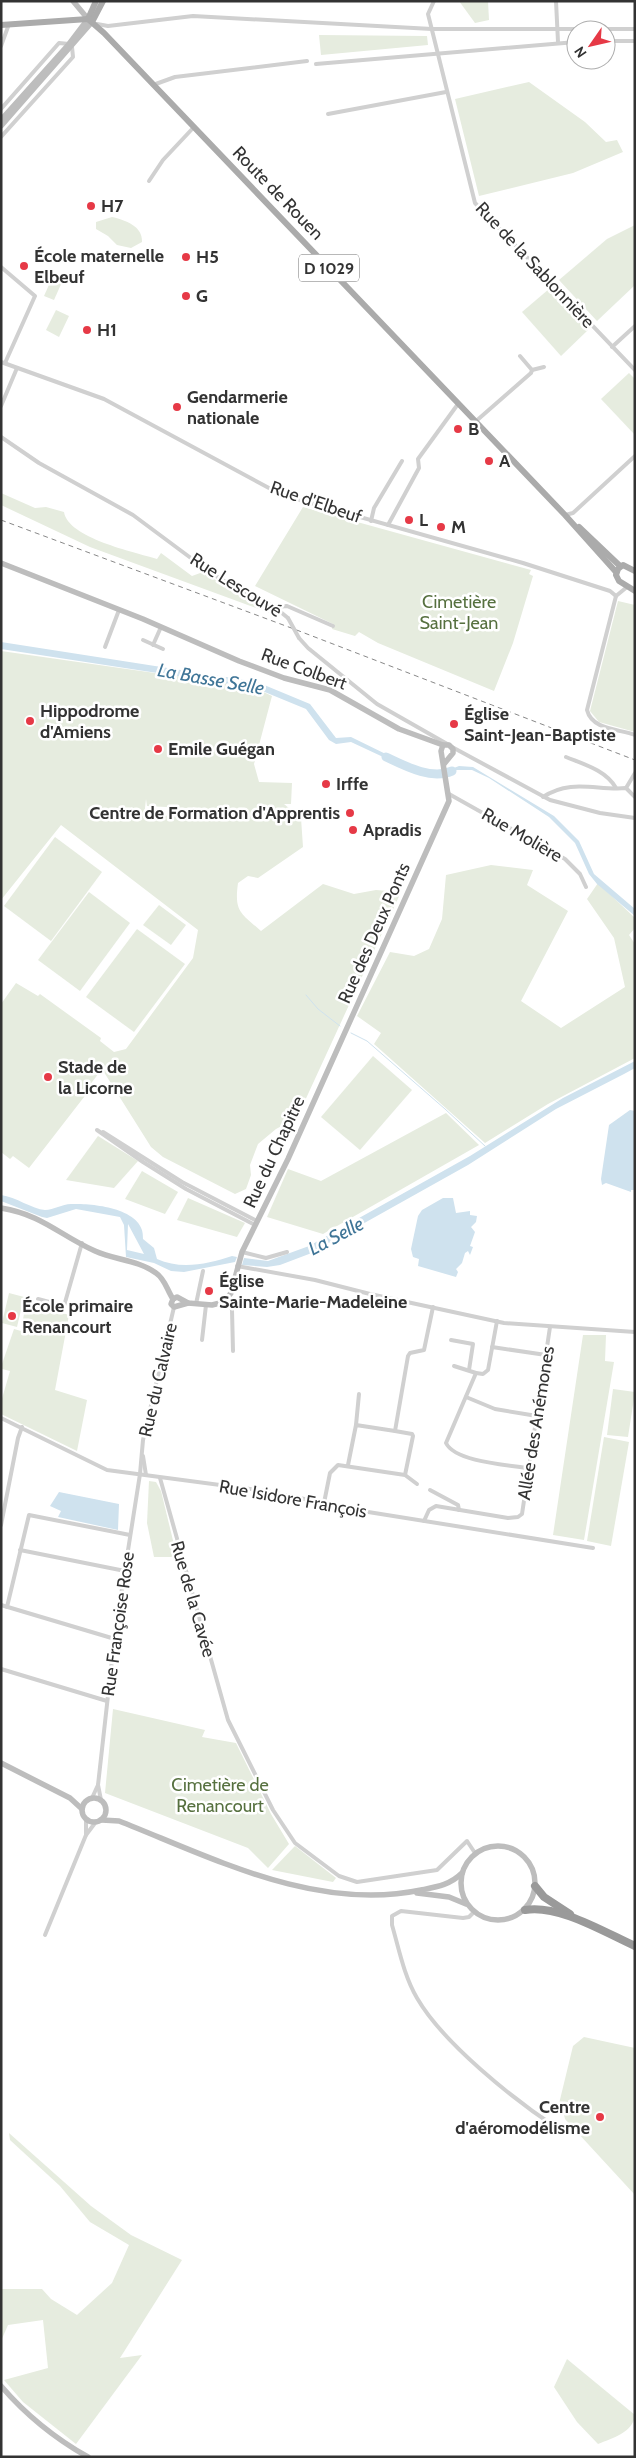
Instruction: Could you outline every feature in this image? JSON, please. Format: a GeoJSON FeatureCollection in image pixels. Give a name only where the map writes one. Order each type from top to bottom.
{"type":"FeatureCollection","features":[{"type":"Feature","properties":{"kind":"highway"},"geometry":{"type":"LineString","coordinates":[[535,1886],[544,1897],[578,1920]]}},
{"type":"Feature","properties":{"kind":"highway"},"geometry":{"type":"LineString","coordinates":[[525,1910],[541,1908],[578,1920],[635,1946]]}},
{"type":"Feature","properties":{"kind":"main road"},"geometry":{"type":"LineString","coordinates":[[90,21],[96,1]]}},
{"type":"Feature","properties":{"kind":"main road"},"geometry":{"type":"LineString","coordinates":[[90,21],[103,1]]}},
{"type":"Feature","properties":{"kind":"main road"},"geometry":{"type":"LineString","coordinates":[[1,25],[90,21]]}},
{"type":"Feature","properties":{"kind":"main road","name":"Route de Rouen"},"geometry":{"type":"LineString","coordinates":[[90,21],[476,422],[616,572],[619,580],[628,587]]}},
{"type":"Feature","properties":{"kind":"main road","name":"Route de Rouen"},"geometry":{"type":"LineString","coordinates":[[564,515],[597,542],[620,566]]}},
{"type":"Feature","properties":{"kind":"main road"},"geometry":{"type":"LineString","coordinates":[[616,572],[620,566],[633,567]]}},
{"type":"Feature","properties":{"kind":"main road"},"geometry":{"type":"LineString","coordinates":[[628,587],[635,591]]}},
{"type":"Feature","properties":{"kind":"street","name":"Route de Rouen"},"geometry":{"type":"LineString","coordinates":[[73,1],[90,21]]}},
{"type":"Feature","properties":{"kind":"street","name":"Rue de la Sablonnière"},"geometry":{"type":"LineString","coordinates":[[434,1],[429,8],[428,14],[436,54],[475,203],[635,370]]}},
{"type":"Feature","properties":{"kind":"street"},"geometry":{"type":"LineString","coordinates":[[556,1],[558,42]]}},
{"type":"Feature","properties":{"kind":"street"},"geometry":{"type":"LineString","coordinates":[[1,126],[90,21],[108,26],[193,16],[432,29],[635,29]]}},
{"type":"Feature","properties":{"kind":"street"},"geometry":{"type":"LineString","coordinates":[[1,46],[9,24]]}},
{"type":"Feature","properties":{"kind":"street"},"geometry":{"type":"LineString","coordinates":[[616,41],[635,41]]}},
{"type":"Feature","properties":{"kind":"street"},"geometry":{"type":"LineString","coordinates":[[1,109],[59,42],[70,46]]}},
{"type":"Feature","properties":{"kind":"street"},"geometry":{"type":"LineString","coordinates":[[316,64],[566,42]]}},
{"type":"Feature","properties":{"kind":"street"},"geometry":{"type":"LineString","coordinates":[[1,120],[70,46]]}},
{"type":"Feature","properties":{"kind":"street"},"geometry":{"type":"LineString","coordinates":[[1,137],[73,57],[70,46]]}},
{"type":"Feature","properties":{"kind":"street"},"geometry":{"type":"LineString","coordinates":[[153,85],[175,77],[307,61]]}},
{"type":"Feature","properties":{"kind":"street"},"geometry":{"type":"LineString","coordinates":[[328,114],[446,92]]}},
{"type":"Feature","properties":{"kind":"street"},"geometry":{"type":"LineString","coordinates":[[149,181],[163,160],[194,127]]}},
{"type":"Feature","properties":{"kind":"street"},"geometry":{"type":"LineString","coordinates":[[1,266],[35,296],[3,363]]}},
{"type":"Feature","properties":{"kind":"street"},"geometry":{"type":"LineString","coordinates":[[612,347],[635,326]]}},
{"type":"Feature","properties":{"kind":"street"},"geometry":{"type":"LineString","coordinates":[[520,356],[532,370]]}},
{"type":"Feature","properties":{"kind":"street","name":"Rue d'Elbeuf"},"geometry":{"type":"LineString","coordinates":[[3,363],[104,399],[282,495],[568,576],[610,591],[616,596]]}},
{"type":"Feature","properties":{"kind":"street"},"geometry":{"type":"LineString","coordinates":[[1,406],[17,368]]}},
{"type":"Feature","properties":{"kind":"street"},"geometry":{"type":"LineString","coordinates":[[476,422],[531,373],[532,370],[544,368]]}},
{"type":"Feature","properties":{"kind":"street"},"geometry":{"type":"LineString","coordinates":[[388,525],[419,468],[418,458],[458,404]]}},
{"type":"Feature","properties":{"kind":"street","name":"Rue Lescouvé"},"geometry":{"type":"LineString","coordinates":[[1,437],[39,462],[133,515],[224,581],[276,606],[288,618],[299,638],[308,648],[378,704],[430,734],[445,748],[467,756],[543,797],[600,813],[635,818]]}},
{"type":"Feature","properties":{"kind":"street"},"geometry":{"type":"LineString","coordinates":[[564,515],[573,513],[635,456]]}},
{"type":"Feature","properties":{"kind":"street"},"geometry":{"type":"LineString","coordinates":[[371,520],[374,508],[402,461]]}},
{"type":"Feature","properties":{"kind":"street","name":"Rue Colbert"},"geometry":{"type":"LineString","coordinates":[[1,563],[161,627],[247,664],[284,678],[330,690],[398,729],[436,742]]}},
{"type":"Feature","properties":{"kind":"street"},"geometry":{"type":"LineString","coordinates":[[628,587],[616,596],[587,710],[590,718],[596,723],[635,736]]}},
{"type":"Feature","properties":{"kind":"street"},"geometry":{"type":"LineString","coordinates":[[276,606],[287,606],[333,626]]}},
{"type":"Feature","properties":{"kind":"street"},"geometry":{"type":"LineString","coordinates":[[105,647],[119,610]]}},
{"type":"Feature","properties":{"kind":"street"},"geometry":{"type":"LineString","coordinates":[[154,645],[161,627]]}},
{"type":"Feature","properties":{"kind":"street"},"geometry":{"type":"LineString","coordinates":[[143,640],[163,649]]}},
{"type":"Feature","properties":{"kind":"street","name":"Rue Lescouvé"},"geometry":{"type":"LineString","coordinates":[[430,734],[436,742]]}},
{"type":"Feature","properties":{"kind":"street"},"geometry":{"type":"LineString","coordinates":[[436,742],[445,748],[450,756]]}},
{"type":"Feature","properties":{"kind":"street"},"geometry":{"type":"LineString","coordinates":[[445,748],[450,756]]}},
{"type":"Feature","properties":{"kind":"street","name":"Rue des Deux Ponts"},"geometry":{"type":"LineString","coordinates":[[348,1028],[447,806],[449,794],[444,766],[445,748]]}},
{"type":"Feature","properties":{"kind":"street"},"geometry":{"type":"LineString","coordinates":[[450,756],[467,756]]}},
{"type":"Feature","properties":{"kind":"street"},"geometry":{"type":"LineString","coordinates":[[444,766],[450,756]]}},
{"type":"Feature","properties":{"kind":"street"},"geometry":{"type":"LineString","coordinates":[[566,757],[596,769],[610,780],[616,788]]}},
{"type":"Feature","properties":{"kind":"street"},"geometry":{"type":"LineString","coordinates":[[626,788],[635,773]]}},
{"type":"Feature","properties":{"kind":"street"},"geometry":{"type":"LineString","coordinates":[[543,797],[582,785],[626,788],[635,797]]}},
{"type":"Feature","properties":{"kind":"street","name":"Rue Molière"},"geometry":{"type":"LineString","coordinates":[[449,794],[565,859],[580,874],[586,887]]}},
{"type":"Feature","properties":{"kind":"street","name":"Rue du Chapitre"},"geometry":{"type":"LineString","coordinates":[[227,1299],[232,1290],[241,1254],[348,1028]]}},
{"type":"Feature","properties":{"kind":"street"},"geometry":{"type":"LineString","coordinates":[[98,1130],[143,1162],[186,1189],[256,1223]]}},
{"type":"Feature","properties":{"kind":"street"},"geometry":{"type":"LineString","coordinates":[[1,1208],[29,1215],[51,1225],[95,1251],[151,1270],[162,1279],[173,1298],[171,1302],[206,1305],[221,1303],[227,1299],[232,1310],[233,1350]]}},
{"type":"Feature","properties":{"kind":"street"},"geometry":{"type":"LineString","coordinates":[[38,1299],[64,1306],[82,1243]]}},
{"type":"Feature","properties":{"kind":"street"},"geometry":{"type":"LineString","coordinates":[[241,1254],[266,1258],[287,1252]]}},
{"type":"Feature","properties":{"kind":"street"},"geometry":{"type":"LineString","coordinates":[[238,1265],[315,1280],[370,1294],[497,1321],[550,1327],[635,1332]]}},
{"type":"Feature","properties":{"kind":"street"},"geometry":{"type":"LineString","coordinates":[[196,1304],[203,1271]]}},
{"type":"Feature","properties":{"kind":"street","name":"Rue du Calvaire"},"geometry":{"type":"LineString","coordinates":[[146,1475],[143,1440],[178,1304]]}},
{"type":"Feature","properties":{"kind":"street"},"geometry":{"type":"LineString","coordinates":[[202,1340],[206,1305]]}},
{"type":"Feature","properties":{"kind":"street"},"geometry":{"type":"LineString","coordinates":[[395,1431],[408,1356],[410,1353],[424,1350],[433,1307]]}},
{"type":"Feature","properties":{"kind":"street"},"geometry":{"type":"LineString","coordinates":[[454,1366],[483,1374],[488,1370],[497,1321]]}},
{"type":"Feature","properties":{"kind":"street","name":"Allée des Anémones"},"geometry":{"type":"LineString","coordinates":[[424,1520],[429,1510],[436,1506],[508,1518],[518,1518],[522,1514],[550,1327]]}},
{"type":"Feature","properties":{"kind":"street"},"geometry":{"type":"LineString","coordinates":[[451,1340],[473,1344],[469,1370]]}},
{"type":"Feature","properties":{"kind":"street"},"geometry":{"type":"LineString","coordinates":[[492,1347],[546,1355]]}},
{"type":"Feature","properties":{"kind":"street"},"geometry":{"type":"LineString","coordinates":[[476,1373],[446,1443],[447,1446],[474,1460],[528,1468]]}},
{"type":"Feature","properties":{"kind":"street"},"geometry":{"type":"LineString","coordinates":[[348,1465],[356,1425],[358,1394]]}},
{"type":"Feature","properties":{"kind":"street"},"geometry":{"type":"LineString","coordinates":[[466,1397],[495,1409],[537,1416]]}},
{"type":"Feature","properties":{"kind":"street","name":"Rue Isidore François"},"geometry":{"type":"LineString","coordinates":[[1,1418],[107,1470],[266,1491],[324,1503],[593,1548]]}},
{"type":"Feature","properties":{"kind":"street"},"geometry":{"type":"LineString","coordinates":[[356,1425],[412,1434],[414,1436],[405,1475]]}},
{"type":"Feature","properties":{"kind":"street"},"geometry":{"type":"LineString","coordinates":[[1,1525],[18,1438],[22,1427]]}},
{"type":"Feature","properties":{"kind":"street","name":"Rue du Calvaire"},"geometry":{"type":"LineString","coordinates":[[140,1474],[143,1454]]}},
{"type":"Feature","properties":{"kind":"street"},"geometry":{"type":"LineString","coordinates":[[324,1503],[334,1468],[338,1464],[405,1475],[417,1484]]}},
{"type":"Feature","properties":{"kind":"street","name":"Rue Françoise Rose"},"geometry":{"type":"LineString","coordinates":[[98,1785],[115,1640],[140,1474]]}},
{"type":"Feature","properties":{"kind":"street","name":"Rue de la Cavée"},"geometry":{"type":"LineString","coordinates":[[160,1478],[228,1720],[283,1826],[295,1843],[339,1876],[357,1882],[424,1874],[436,1870],[467,1841],[475,1853]]}},
{"type":"Feature","properties":{"kind":"street","name":"Allée des Anémones"},"geometry":{"type":"LineString","coordinates":[[430,1490],[458,1505],[459,1510]]}},
{"type":"Feature","properties":{"kind":"street"},"geometry":{"type":"LineString","coordinates":[[7,1607],[29,1515],[130,1536]]}},
{"type":"Feature","properties":{"kind":"street"},"geometry":{"type":"LineString","coordinates":[[20,1550],[125,1571]]}},
{"type":"Feature","properties":{"kind":"street"},"geometry":{"type":"LineString","coordinates":[[1,1605],[115,1640]]}},
{"type":"Feature","properties":{"kind":"street"},"geometry":{"type":"LineString","coordinates":[[1,1668],[107,1701]]}},
{"type":"Feature","properties":{"kind":"street"},"geometry":{"type":"LineString","coordinates":[[1,1764],[70,1798],[82,1809],[86,1819],[86,1835]]}},
{"type":"Feature","properties":{"kind":"street"},"geometry":{"type":"LineString","coordinates":[[82,1809],[98,1785]]}},
{"type":"Feature","properties":{"kind":"street"},"geometry":{"type":"LineString","coordinates":[[98,1785],[101,1800],[105,1804],[107,1812],[119,1821],[245,1870],[298,1886],[348,1894],[410,1892],[449,1897],[466,1904],[474,1912],[486,1919],[501,1920],[514,1917],[525,1910],[532,1900],[535,1886],[531,1865],[515,1850],[495,1846],[475,1853],[465,1864],[462,1874],[460,1887],[466,1904]]}},
{"type":"Feature","properties":{"kind":"street"},"geometry":{"type":"LineString","coordinates":[[70,1798],[101,1800]]}},
{"type":"Feature","properties":{"kind":"street"},"geometry":{"type":"LineString","coordinates":[[102,1820],[107,1812]]}},
{"type":"Feature","properties":{"kind":"street"},"geometry":{"type":"LineString","coordinates":[[86,1819],[95,1823]]}},
{"type":"Feature","properties":{"kind":"street"},"geometry":{"type":"LineString","coordinates":[[45,1935],[86,1835],[95,1823],[102,1820],[119,1821]]}},
{"type":"Feature","properties":{"kind":"street"},"geometry":{"type":"LineString","coordinates":[[410,1892],[446,1885],[462,1874]]}},
{"type":"Feature","properties":{"kind":"street"},"geometry":{"type":"LineString","coordinates":[[474,1912],[469,1917],[462,1918],[402,1911],[392,1916],[395,1934],[410,1982],[425,2010],[471,2059],[494,2081],[556,2128]]}},
{"type":"Feature","properties":{"kind":"street"},"geometry":{"type":"LineString","coordinates":[[1,2386],[19,2406],[45,2429],[88,2457]]}},
{"type":"Feature","properties":{"kind":"green space"},"geometry":{"type":"Polygon","coordinates":[[[459,1],[488,1],[489,20],[475,23],[459,1]]]}},
{"type":"Feature","properties":{"kind":"green space"},"geometry":{"type":"Polygon","coordinates":[[[319,35],[427,36],[428,45],[321,55],[319,35]]]}},
{"type":"Feature","properties":{"kind":"green space"},"geometry":{"type":"Polygon","coordinates":[[[529,82],[585,122],[606,142],[617,140],[623,152],[573,173],[479,196],[455,99],[529,82]]]}},
{"type":"Feature","properties":{"kind":"green space"},"geometry":{"type":"Polygon","coordinates":[[[112,217],[127,222],[136,228],[142,236],[142,242],[131,248],[117,245],[108,236],[96,229],[96,222],[112,217]]]}},
{"type":"Feature","properties":{"kind":"green space"},"geometry":{"type":"Polygon","coordinates":[[[635,225],[635,285],[597,321],[559,280],[607,239],[635,225]]]}},
{"type":"Feature","properties":{"kind":"green space"},"geometry":{"type":"Polygon","coordinates":[[[52,278],[62,282],[54,300],[44,296],[52,278]]]}},
{"type":"Feature","properties":{"kind":"green space"},"geometry":{"type":"Polygon","coordinates":[[[549,289],[588,330],[561,356],[522,312],[549,289]]]}},
{"type":"Feature","properties":{"kind":"green space"},"geometry":{"type":"Polygon","coordinates":[[[56,310],[69,316],[59,337],[46,330],[56,310]]]}},
{"type":"Feature","properties":{"kind":"green space"},"geometry":{"type":"Polygon","coordinates":[[[629,373],[635,379],[635,435],[601,399],[629,373]]]}},
{"type":"Feature","properties":{"kind":"green space"},"geometry":{"type":"Polygon","coordinates":[[[1,493],[35,508],[46,507],[64,512],[68,521],[77,529],[103,543],[157,559],[161,553],[192,576],[203,572],[235,592],[270,608],[278,616],[90,547],[1,505],[1,493]]]}},
{"type":"Feature","properties":{"kind":"green space","name":"Cimetière Saint-Jean"},"geometry":{"type":"Polygon","coordinates":[[[303,507],[531,570],[529,574],[533,576],[513,643],[494,691],[378,643],[359,632],[355,636],[332,629],[333,624],[255,586],[303,507]]]}},
{"type":"Feature","properties":{"kind":"green space"},"geometry":{"type":"Polygon","coordinates":[[[618,601],[635,605],[635,732],[599,722],[590,711],[618,601]]]}},
{"type":"Feature","properties":{"kind":"green space"},"geometry":{"type":"Polygon","coordinates":[[[1,651],[253,687],[272,696],[254,764],[259,782],[292,783],[291,804],[284,804],[301,818],[303,847],[258,878],[248,876],[238,883],[237,900],[240,911],[261,931],[323,884],[354,894],[376,890],[401,892],[297,1118],[276,1129],[258,1144],[250,1165],[251,1175],[246,1189],[235,1194],[163,1157],[151,1147],[102,1069],[89,1086],[91,1088],[29,1168],[13,1156],[10,1159],[1,1152],[1,1004],[16,983],[38,996],[40,994],[101,1038],[100,1041],[114,1052],[126,1049],[193,958],[198,930],[61,825],[1,900],[1,651]],[[146,799],[144,817],[208,813],[203,809],[147,806],[146,799]]]}},
{"type":"Feature","properties":{"kind":"green space"},"geometry":{"type":"Polygon","coordinates":[[[55,837],[102,872],[51,941],[4,906],[55,837]]]}},
{"type":"Feature","properties":{"kind":"green space"},"geometry":{"type":"Polygon","coordinates":[[[491,865],[533,870],[527,885],[568,911],[521,1001],[561,1028],[625,987],[614,938],[587,899],[598,883],[635,918],[635,928],[629,935],[635,944],[635,1058],[548,1104],[485,1143],[374,1044],[381,1033],[357,1016],[390,952],[414,956],[429,949],[442,919],[446,875],[491,865]]]}},
{"type":"Feature","properties":{"kind":"green space"},"geometry":{"type":"Polygon","coordinates":[[[89,892],[130,923],[80,991],[38,960],[89,892]]]}},
{"type":"Feature","properties":{"kind":"green space"},"geometry":{"type":"Polygon","coordinates":[[[159,905],[186,925],[171,945],[143,925],[159,905]]]}},
{"type":"Feature","properties":{"kind":"green space"},"geometry":{"type":"Polygon","coordinates":[[[137,929],[185,964],[134,1032],[86,997],[137,929]]]}},
{"type":"Feature","properties":{"kind":"green space"},"geometry":{"type":"Polygon","coordinates":[[[373,1056],[412,1090],[360,1150],[321,1117],[373,1056]]]}},
{"type":"Feature","properties":{"kind":"green space"},"geometry":{"type":"Polygon","coordinates":[[[446,1113],[479,1145],[323,1234],[267,1217],[288,1169],[321,1181],[446,1113]]]}},
{"type":"Feature","properties":{"kind":"green space"},"geometry":{"type":"Polygon","coordinates":[[[98,1136],[138,1161],[114,1188],[66,1180],[98,1136]]]}},
{"type":"Feature","properties":{"kind":"green space"},"geometry":{"type":"Polygon","coordinates":[[[142,1171],[178,1192],[165,1214],[125,1199],[142,1171]]]}},
{"type":"Feature","properties":{"kind":"green space"},"geometry":{"type":"Polygon","coordinates":[[[188,1198],[245,1223],[237,1237],[177,1220],[188,1198]]]}},
{"type":"Feature","properties":{"kind":"green space"},"geometry":{"type":"Polygon","coordinates":[[[9,1293],[24,1297],[17,1327],[2,1323],[9,1293]]]}},
{"type":"Feature","properties":{"kind":"green space"},"geometry":{"type":"Polygon","coordinates":[[[26,1302],[69,1315],[55,1390],[87,1400],[77,1451],[1,1414],[1,1402],[10,1371],[2,1369],[2,1364],[14,1329],[21,1331],[26,1302]]]}},
{"type":"Feature","properties":{"kind":"green space"},"geometry":{"type":"Polygon","coordinates":[[[583,1335],[606,1335],[605,1361],[614,1362],[584,1540],[553,1535],[583,1335]]]}},
{"type":"Feature","properties":{"kind":"green space"},"geometry":{"type":"Polygon","coordinates":[[[613,1389],[635,1392],[628,1437],[607,1435],[613,1389]]]}},
{"type":"Feature","properties":{"kind":"green space"},"geometry":{"type":"Polygon","coordinates":[[[604,1437],[629,1442],[611,1546],[587,1541],[604,1437]]]}},
{"type":"Feature","properties":{"kind":"green space"},"geometry":{"type":"Polygon","coordinates":[[[149,1481],[156,1482],[161,1491],[177,1557],[154,1557],[147,1523],[149,1481]]]}},
{"type":"Feature","properties":{"kind":"green space","name":"Cimetière de Renancourt"},"geometry":{"type":"Polygon","coordinates":[[[113,1709],[205,1730],[202,1737],[236,1743],[271,1814],[289,1844],[268,1868],[248,1848],[105,1793],[113,1709]]]}},
{"type":"Feature","properties":{"kind":"green space"},"geometry":{"type":"Polygon","coordinates":[[[295,1846],[336,1878],[333,1882],[272,1870],[295,1846]]]}},
{"type":"Feature","properties":{"kind":"green space","name":"Centre d'aéromodélisme"},"geometry":{"type":"Polygon","coordinates":[[[584,2037],[635,2048],[635,2195],[565,2119],[564,2115],[557,2112],[573,2046],[584,2037]]]}},
{"type":"Feature","properties":{"kind":"green space"},"geometry":{"type":"Polygon","coordinates":[[[9,2133],[91,2206],[131,2235],[182,2260],[120,2358],[142,2355],[76,2444],[23,2402],[4,2380],[48,2368],[43,2320],[8,2325],[1,2341],[1,2289],[42,2289],[51,2299],[77,2315],[112,2283],[129,2245],[90,2222],[60,2186],[10,2140],[9,2133]]]}},
{"type":"Feature","properties":{"kind":"green space"},"geometry":{"type":"Polygon","coordinates":[[[567,2359],[635,2415],[626,2431],[598,2444],[577,2422],[554,2387],[567,2359]]]}},
{"type":"Feature","properties":{"kind":"water"},"geometry":{"type":"Polygon","coordinates":[[[1,642],[257,682],[310,704],[336,738],[351,737],[398,760],[396,763],[351,742],[336,744],[329,740],[306,709],[255,688],[1,649],[1,642]]]}},
{"type":"Feature","properties":{"kind":"water"},"geometry":{"type":"Polygon","coordinates":[[[459,766],[473,767],[554,816],[579,841],[594,874],[635,909],[635,916],[597,884],[589,874],[575,843],[549,817],[489,778],[472,770],[456,770],[446,775],[446,771],[459,766]]]}},
{"type":"Feature","properties":{"kind":"water","name":"La Selle"},"geometry":{"type":"Polygon","coordinates":[[[635,1061],[635,1068],[556,1109],[468,1165],[309,1254],[280,1265],[267,1267],[242,1265],[244,1258],[268,1261],[309,1246],[470,1156],[563,1098],[635,1061]]]}},
{"type":"Feature","properties":{"kind":"water"},"geometry":{"type":"Polygon","coordinates":[[[630,1110],[635,1111],[635,1190],[631,1190],[631,1192],[606,1183],[602,1185],[601,1179],[609,1125],[630,1110]]]}},
{"type":"Feature","properties":{"kind":"water"},"geometry":{"type":"Polygon","coordinates":[[[1,1195],[45,1210],[71,1204],[92,1205],[104,1206],[127,1214],[136,1220],[142,1229],[143,1239],[154,1248],[157,1259],[166,1262],[194,1265],[232,1256],[237,1257],[235,1262],[184,1272],[171,1271],[154,1263],[126,1257],[124,1225],[120,1217],[76,1209],[47,1218],[1,1201],[1,1195]],[[128,1224],[127,1250],[144,1254],[128,1224]]]}},
{"type":"Feature","properties":{"kind":"water"},"geometry":{"type":"Polygon","coordinates":[[[443,1198],[453,1198],[456,1213],[470,1211],[470,1215],[477,1216],[476,1222],[471,1227],[475,1232],[470,1246],[473,1247],[470,1255],[468,1251],[465,1253],[462,1263],[456,1269],[458,1272],[456,1277],[418,1266],[419,1259],[413,1257],[411,1249],[418,1216],[422,1210],[443,1198]]]}},
{"type":"Feature","properties":{"kind":"water"},"geometry":{"type":"Polygon","coordinates":[[[59,1492],[119,1504],[118,1530],[58,1517],[61,1511],[50,1506],[59,1492]]]}},
{"type":"Feature","properties":{"kind":"waterway","name":"La Basse Selle"},"geometry":{"type":"LineString","coordinates":[[386,757],[410,768],[427,773],[436,774],[452,771]]}},
{"type":"Feature","properties":{"kind":"waterway"},"geometry":{"type":"LineString","coordinates":[[306,995],[318,1009],[340,1026]]}},
{"type":"Feature","properties":{"kind":"waterway"},"geometry":{"type":"LineString","coordinates":[[351,1033],[367,1041],[485,1146]]}},
{"type":"Feature","properties":{"kind":"railway"},"geometry":{"type":"LineString","coordinates":[[1,520],[294,629],[635,760]]}},
{"type":"Feature","properties":{"kind":"place","name":"H7"},"geometry":{"type":"Point","coordinates":[91,206]}},
{"type":"Feature","properties":{"kind":"place","name":"H5"},"geometry":{"type":"Point","coordinates":[186,257]}},
{"type":"Feature","properties":{"kind":"place","name":"École maternelle Elbeuf"},"geometry":{"type":"Point","coordinates":[24,266]}},
{"type":"Feature","properties":{"kind":"place","name":"G"},"geometry":{"type":"Point","coordinates":[186,296]}},
{"type":"Feature","properties":{"kind":"place","name":"H1"},"geometry":{"type":"Point","coordinates":[87,330]}},
{"type":"Feature","properties":{"kind":"place","name":"Gendarmerie nationale"},"geometry":{"type":"Point","coordinates":[177,407]}},
{"type":"Feature","properties":{"kind":"place","name":"B"},"geometry":{"type":"Point","coordinates":[458,429]}},
{"type":"Feature","properties":{"kind":"place","name":"A"},"geometry":{"type":"Point","coordinates":[489,461]}},
{"type":"Feature","properties":{"kind":"place","name":"L"},"geometry":{"type":"Point","coordinates":[409,520]}},
{"type":"Feature","properties":{"kind":"place","name":"M"},"geometry":{"type":"Point","coordinates":[441,527]}},
{"type":"Feature","properties":{"kind":"place","name":"Hippodrome d'Amiens"},"geometry":{"type":"Point","coordinates":[30,721]}},
{"type":"Feature","properties":{"kind":"place","name":"Église Saint-Jean-Baptiste"},"geometry":{"type":"Point","coordinates":[454,724]}},
{"type":"Feature","properties":{"kind":"place","name":"Emile Guégan"},"geometry":{"type":"Point","coordinates":[158,749]}},
{"type":"Feature","properties":{"kind":"place","name":"Irffe"},"geometry":{"type":"Point","coordinates":[326,784]}},
{"type":"Feature","properties":{"kind":"place","name":"Centre de Formation d'Apprentis"},"geometry":{"type":"Point","coordinates":[350,813]}},
{"type":"Feature","properties":{"kind":"place","name":"Apradis"},"geometry":{"type":"Point","coordinates":[353,830]}},
{"type":"Feature","properties":{"kind":"place","name":"Stade de la Licorne"},"geometry":{"type":"Point","coordinates":[48,1077]}},
{"type":"Feature","properties":{"kind":"place","name":"Église Sainte-Marie-Madeleine"},"geometry":{"type":"Point","coordinates":[209,1291]}},
{"type":"Feature","properties":{"kind":"place","name":"École primaire Renancourt"},"geometry":{"type":"Point","coordinates":[12,1316]}},
{"type":"Feature","properties":{"kind":"place","name":"Centre d'aéromodélisme"},"geometry":{"type":"Point","coordinates":[600,2117]}}]}
